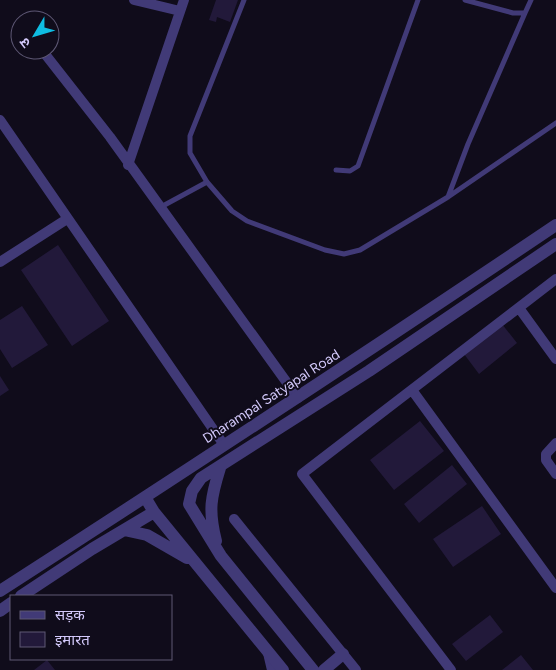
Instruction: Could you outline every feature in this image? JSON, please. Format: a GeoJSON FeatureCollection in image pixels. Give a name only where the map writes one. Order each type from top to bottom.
{"type":"FeatureCollection","features":[{"type":"Feature","properties":{"kind":"street"},"geometry":{"type":"LineString","coordinates":[[134,0],[180,11]]}},
{"type":"Feature","properties":{"kind":"street"},"geometry":{"type":"LineString","coordinates":[[128,165],[184,0]]}},
{"type":"Feature","properties":{"kind":"street"},"geometry":{"type":"LineString","coordinates":[[50,60],[110,137],[128,165],[298,398]]}},
{"type":"Feature","properties":{"kind":"street"},"geometry":{"type":"LineString","coordinates":[[0,120],[224,444]]}},
{"type":"Feature","properties":{"kind":"street"},"geometry":{"type":"LineString","coordinates":[[0,262],[67,219]]}},
{"type":"Feature","properties":{"kind":"street","name":"Dharampal Satyapal Road"},"geometry":{"type":"LineString","coordinates":[[0,591],[224,444],[298,398],[556,225]]}},
{"type":"Feature","properties":{"kind":"street"},"geometry":{"type":"LineString","coordinates":[[314,670],[221,556],[189,504],[192,491],[200,478],[220,468],[556,244]]}},
{"type":"Feature","properties":{"kind":"street"},"geometry":{"type":"LineString","coordinates":[[451,670],[302,474],[556,279]]}},
{"type":"Feature","properties":{"kind":"street"},"geometry":{"type":"LineString","coordinates":[[519,308],[556,359]]}},
{"type":"Feature","properties":{"kind":"street"},"geometry":{"type":"LineString","coordinates":[[412,390],[556,588]]}},
{"type":"Feature","properties":{"kind":"street"},"geometry":{"type":"LineString","coordinates":[[556,443],[546,454],[546,460],[556,474]]}},
{"type":"Feature","properties":{"kind":"street"},"geometry":{"type":"LineString","coordinates":[[220,468],[212,495],[210,515],[221,556]]}},
{"type":"Feature","properties":{"kind":"street"},"geometry":{"type":"LineString","coordinates":[[145,497],[154,512],[283,670]]}},
{"type":"Feature","properties":{"kind":"street"},"geometry":{"type":"LineString","coordinates":[[23,595],[154,512]]}},
{"type":"Feature","properties":{"kind":"street"},"geometry":{"type":"LineString","coordinates":[[234,519],[356,670]]}},
{"type":"Feature","properties":{"kind":"street"},"geometry":{"type":"LineString","coordinates":[[124,530],[147,535],[196,563]]}},
{"type":"Feature","properties":{"kind":"street"},"geometry":{"type":"LineString","coordinates":[[268,652],[272,670]]}},
{"type":"Feature","properties":{"kind":"street"},"geometry":{"type":"LineString","coordinates":[[324,670],[343,654]]}},
{"type":"Feature","properties":{"kind":"lane"},"geometry":{"type":"LineString","coordinates":[[244,0],[190,136],[190,153],[207,182],[232,211],[247,221],[325,250],[344,254],[360,250],[377,242],[448,198],[556,123]]}},
{"type":"Feature","properties":{"kind":"lane"},"geometry":{"type":"LineString","coordinates":[[336,170],[350,171],[358,166],[418,0]]}},
{"type":"Feature","properties":{"kind":"lane"},"geometry":{"type":"LineString","coordinates":[[465,0],[513,13],[525,13]]}},
{"type":"Feature","properties":{"kind":"lane"},"geometry":{"type":"LineString","coordinates":[[448,198],[468,144],[531,0]]}},
{"type":"Feature","properties":{"kind":"lane"},"geometry":{"type":"LineString","coordinates":[[159,208],[207,182]]}},
{"type":"Feature","properties":{"kind":"building"},"geometry":{"type":"Polygon","coordinates":[[[216,0],[238,0],[230,22],[217,17],[216,22],[209,20],[216,0]]]}},
{"type":"Feature","properties":{"kind":"building"},"geometry":{"type":"Polygon","coordinates":[[[58,245],[109,321],[72,346],[21,270],[58,245]]]}},
{"type":"Feature","properties":{"kind":"building"},"geometry":{"type":"Polygon","coordinates":[[[22,306],[48,345],[12,368],[0,349],[0,320],[22,306]]]}},
{"type":"Feature","properties":{"kind":"building"},"geometry":{"type":"Polygon","coordinates":[[[502,324],[517,343],[479,374],[464,354],[502,324]]]}},
{"type":"Feature","properties":{"kind":"building"},"geometry":{"type":"Polygon","coordinates":[[[0,376],[9,390],[0,396],[0,376]]]}},
{"type":"Feature","properties":{"kind":"building"},"geometry":{"type":"Polygon","coordinates":[[[420,421],[444,451],[394,490],[370,460],[420,421]]]}},
{"type":"Feature","properties":{"kind":"building"},"geometry":{"type":"Polygon","coordinates":[[[452,465],[467,484],[419,523],[404,504],[452,465]]]}},
{"type":"Feature","properties":{"kind":"building"},"geometry":{"type":"Polygon","coordinates":[[[482,506],[501,534],[453,567],[433,539],[482,506]]]}},
{"type":"Feature","properties":{"kind":"building"},"geometry":{"type":"Polygon","coordinates":[[[490,615],[503,632],[466,661],[452,644],[490,615]]]}},
{"type":"Feature","properties":{"kind":"building"},"geometry":{"type":"Polygon","coordinates":[[[521,655],[533,670],[502,670],[521,655]]]}},
{"type":"Feature","properties":{"kind":"building"},"geometry":{"type":"Polygon","coordinates":[[[47,660],[55,670],[34,670],[47,660]]]}}]}
